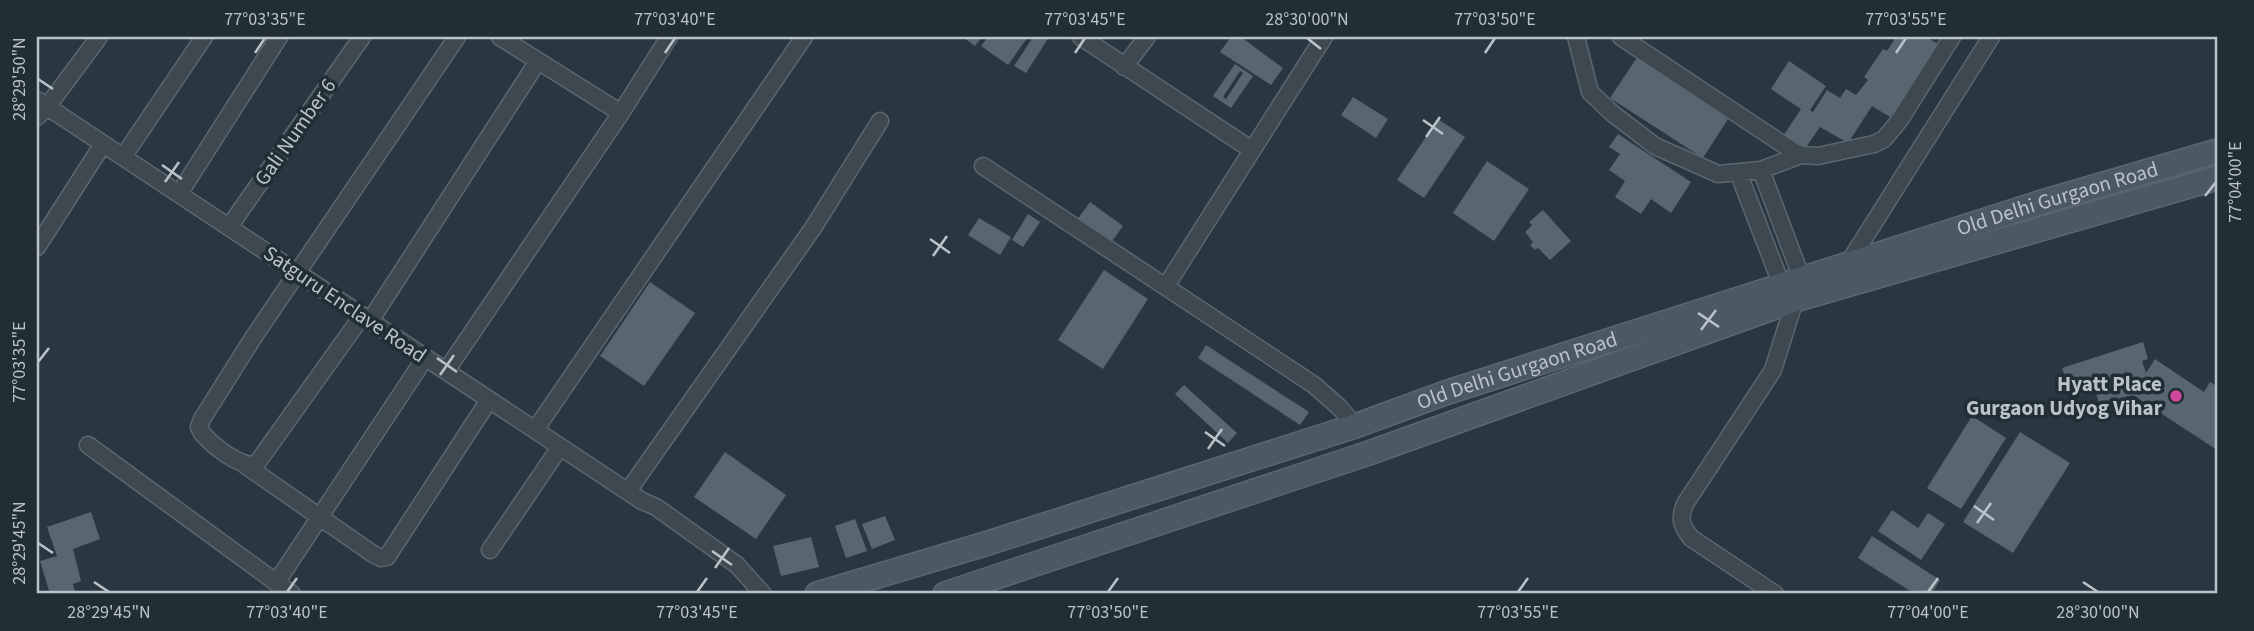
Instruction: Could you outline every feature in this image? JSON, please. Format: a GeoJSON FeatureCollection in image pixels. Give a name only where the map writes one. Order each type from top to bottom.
{"type":"FeatureCollection","features":[{"type":"Feature","properties":{"kind":"main road","name":"Old Delhi Gurgaon Road"},"geometry":{"type":"LineString","coordinates":[[945,594],[1418,435],[1846,267],[2042,202],[2217,151]]}},
{"type":"Feature","properties":{"kind":"main road","name":"Old Delhi Gurgaon Road"},"geometry":{"type":"LineString","coordinates":[[817,594],[985,544],[1407,407],[1793,288],[2217,178]]}},
{"type":"Feature","properties":{"kind":"main road"},"geometry":{"type":"LineString","coordinates":[[1407,407],[1418,435]]}},
{"type":"Feature","properties":{"kind":"street"},"geometry":{"type":"LineString","coordinates":[[40,108],[99,37]]}},
{"type":"Feature","properties":{"kind":"street"},"geometry":{"type":"LineString","coordinates":[[123,157],[204,37]]}},
{"type":"Feature","properties":{"kind":"street"},"geometry":{"type":"LineString","coordinates":[[178,194],[279,37]]}},
{"type":"Feature","properties":{"kind":"street","name":"Gali Number 6"},"geometry":{"type":"LineString","coordinates":[[229,227],[362,37]]}},
{"type":"Feature","properties":{"kind":"street"},"geometry":{"type":"LineString","coordinates":[[457,37],[297,272],[199,427],[207,439],[381,558],[387,557],[489,400]]}},
{"type":"Feature","properties":{"kind":"street"},"geometry":{"type":"LineString","coordinates":[[500,37],[621,113]]}},
{"type":"Feature","properties":{"kind":"street"},"geometry":{"type":"LineString","coordinates":[[446,371],[621,113],[668,37]]}},
{"type":"Feature","properties":{"kind":"street"},"geometry":{"type":"LineString","coordinates":[[535,430],[804,37]]}},
{"type":"Feature","properties":{"kind":"street"},"geometry":{"type":"LineString","coordinates":[[1081,37],[1252,150]]}},
{"type":"Feature","properties":{"kind":"street"},"geometry":{"type":"LineString","coordinates":[[1124,67],[1147,37]]}},
{"type":"Feature","properties":{"kind":"street"},"geometry":{"type":"LineString","coordinates":[[1166,286],[1324,37]]}},
{"type":"Feature","properties":{"kind":"street"},"geometry":{"type":"LineString","coordinates":[[1576,37],[1590,92],[1655,146],[1718,174],[1761,170],[1801,155],[1818,156],[1884,139],[1899,121],[1952,37]]}},
{"type":"Feature","properties":{"kind":"street"},"geometry":{"type":"LineString","coordinates":[[1621,37],[1801,155]]}},
{"type":"Feature","properties":{"kind":"street"},"geometry":{"type":"LineString","coordinates":[[1846,267],[1991,37]]}},
{"type":"Feature","properties":{"kind":"street"},"geometry":{"type":"LineString","coordinates":[[245,464],[255,466],[261,460],[366,318],[538,61]]}},
{"type":"Feature","properties":{"kind":"street","name":"Satguru Enclave Road"},"geometry":{"type":"LineString","coordinates":[[40,108],[103,144],[642,501],[656,507],[737,565],[763,594]]}},
{"type":"Feature","properties":{"kind":"street"},"geometry":{"type":"LineString","coordinates":[[628,491],[813,228],[880,121]]}},
{"type":"Feature","properties":{"kind":"street"},"geometry":{"type":"LineString","coordinates":[[37,247],[103,144]]}},
{"type":"Feature","properties":{"kind":"street"},"geometry":{"type":"LineString","coordinates":[[983,166],[1327,395],[1355,426]]}},
{"type":"Feature","properties":{"kind":"street"},"geometry":{"type":"LineString","coordinates":[[1761,170],[1793,288],[1773,370],[1685,504],[1680,517],[1682,527],[1691,538],[1774,594]]}},
{"type":"Feature","properties":{"kind":"street"},"geometry":{"type":"LineString","coordinates":[[1740,172],[1743,184],[1793,288]]}},
{"type":"Feature","properties":{"kind":"street"},"geometry":{"type":"LineString","coordinates":[[276,583],[425,358]]}},
{"type":"Feature","properties":{"kind":"street"},"geometry":{"type":"LineString","coordinates":[[89,445],[292,594]]}},
{"type":"Feature","properties":{"kind":"street"},"geometry":{"type":"LineString","coordinates":[[490,550],[560,447]]}},
{"type":"Feature","properties":{"kind":"street","name":"Satguru Enclave Road"},"geometry":{"type":"LineString","coordinates":[[642,501],[650,513],[732,573],[749,594]]}},
{"type":"Feature","properties":{"kind":"building"},"geometry":{"type":"Polygon","coordinates":[[[963,37],[982,37],[975,46],[963,37]]]}},
{"type":"Feature","properties":{"kind":"building"},"geometry":{"type":"Polygon","coordinates":[[[988,37],[1028,37],[1008,65],[981,46],[988,37]]]}},
{"type":"Feature","properties":{"kind":"building"},"geometry":{"type":"Polygon","coordinates":[[[1033,37],[1049,37],[1026,73],[1014,66],[1033,37]]]}},
{"type":"Feature","properties":{"kind":"building"},"geometry":{"type":"Polygon","coordinates":[[[1231,37],[1241,37],[1283,68],[1271,85],[1220,52],[1231,37]]]}},
{"type":"Feature","properties":{"kind":"building"},"geometry":{"type":"Polygon","coordinates":[[[1896,37],[1926,37],[1938,44],[1890,117],[1872,106],[1848,143],[1820,127],[1802,153],[1781,139],[1801,109],[1771,89],[1789,61],[1826,86],[1810,110],[1813,112],[1827,90],[1840,98],[1846,89],[1856,95],[1868,80],[1864,77],[1883,49],[1887,51],[1896,37]]]}},
{"type":"Feature","properties":{"kind":"building"},"geometry":{"type":"Polygon","coordinates":[[[1638,56],[1730,116],[1703,158],[1610,98],[1638,56]]]}},
{"type":"Feature","properties":{"kind":"building"},"geometry":{"type":"Polygon","coordinates":[[[1235,64],[1253,76],[1231,108],[1213,96],[1235,64]],[[1240,71],[1223,97],[1226,99],[1243,73],[1240,71]]]}},
{"type":"Feature","properties":{"kind":"building"},"geometry":{"type":"Polygon","coordinates":[[[1353,97],[1388,119],[1376,138],[1341,115],[1353,97]]]}},
{"type":"Feature","properties":{"kind":"building"},"geometry":{"type":"Polygon","coordinates":[[[1438,119],[1465,137],[1424,198],[1397,180],[1438,119]]]}},
{"type":"Feature","properties":{"kind":"building"},"geometry":{"type":"Polygon","coordinates":[[[1618,134],[1691,182],[1671,213],[1651,199],[1641,214],[1615,197],[1625,181],[1609,170],[1620,154],[1609,147],[1618,134]]]}},
{"type":"Feature","properties":{"kind":"building"},"geometry":{"type":"Polygon","coordinates":[[[1487,161],[1529,189],[1494,241],[1453,213],[1487,161]]]}},
{"type":"Feature","properties":{"kind":"building"},"geometry":{"type":"Polygon","coordinates":[[[1090,202],[1123,226],[1110,244],[1077,220],[1090,202]]]}},
{"type":"Feature","properties":{"kind":"building"},"geometry":{"type":"Polygon","coordinates":[[[1543,210],[1571,241],[1550,260],[1538,248],[1535,250],[1530,245],[1533,242],[1525,232],[1532,225],[1529,222],[1543,210]]]}},
{"type":"Feature","properties":{"kind":"building"},"geometry":{"type":"Polygon","coordinates":[[[1028,214],[1040,222],[1023,247],[1012,240],[1028,214]]]}},
{"type":"Feature","properties":{"kind":"building"},"geometry":{"type":"Polygon","coordinates":[[[979,218],[1011,237],[1000,255],[968,235],[979,218]]]}},
{"type":"Feature","properties":{"kind":"building"},"geometry":{"type":"Polygon","coordinates":[[[1104,270],[1148,299],[1103,369],[1058,340],[1104,270]]]}},
{"type":"Feature","properties":{"kind":"building"},"geometry":{"type":"Polygon","coordinates":[[[650,282],[695,313],[644,386],[600,356],[650,282]]]}},
{"type":"Feature","properties":{"kind":"building","name":"Hyatt Place Gurgaon Udyog Vihar"},"geometry":{"type":"Polygon","coordinates":[[[2143,342],[2148,359],[2142,361],[2146,373],[2155,359],[2204,392],[2210,382],[2217,386],[2217,450],[2133,395],[2100,406],[2095,390],[2072,397],[2062,368],[2143,342]]]}},
{"type":"Feature","properties":{"kind":"building"},"geometry":{"type":"Polygon","coordinates":[[[1206,345],[1309,412],[1300,425],[1198,358],[1206,345]]]}},
{"type":"Feature","properties":{"kind":"building"},"geometry":{"type":"Polygon","coordinates":[[[1184,385],[1237,433],[1228,443],[1175,394],[1184,385]]]}},
{"type":"Feature","properties":{"kind":"building"},"geometry":{"type":"Polygon","coordinates":[[[1972,416],[2006,438],[1961,509],[1927,488],[1972,416]]]}},
{"type":"Feature","properties":{"kind":"building"},"geometry":{"type":"Polygon","coordinates":[[[2020,432],[2070,463],[2013,553],[1963,522],[2020,432]]]}},
{"type":"Feature","properties":{"kind":"building"},"geometry":{"type":"Polygon","coordinates":[[[725,452],[786,495],[756,539],[694,497],[725,452]]]}},
{"type":"Feature","properties":{"kind":"building"},"geometry":{"type":"Polygon","coordinates":[[[1892,510],[1918,528],[1928,513],[1945,524],[1921,560],[1878,531],[1892,510]]]}},
{"type":"Feature","properties":{"kind":"building"},"geometry":{"type":"Polygon","coordinates":[[[91,512],[100,539],[73,549],[81,581],[73,584],[75,592],[50,594],[40,561],[57,556],[47,527],[91,512]]]}},
{"type":"Feature","properties":{"kind":"building"},"geometry":{"type":"Polygon","coordinates":[[[885,516],[895,540],[872,549],[862,524],[885,516]]]}},
{"type":"Feature","properties":{"kind":"building"},"geometry":{"type":"Polygon","coordinates":[[[855,519],[867,551],[846,558],[835,526],[855,519]]]}},
{"type":"Feature","properties":{"kind":"building"},"geometry":{"type":"Polygon","coordinates":[[[1872,536],[1940,580],[1931,594],[1915,594],[1858,558],[1872,536]]]}},
{"type":"Feature","properties":{"kind":"building"},"geometry":{"type":"Polygon","coordinates":[[[811,537],[819,567],[781,576],[773,546],[811,537]]]}},
{"type":"Feature","properties":{"kind":"place","name":"Hyatt Place Gurgaon Udyog Vihar"},"geometry":{"type":"Point","coordinates":[2176,396]}}]}
